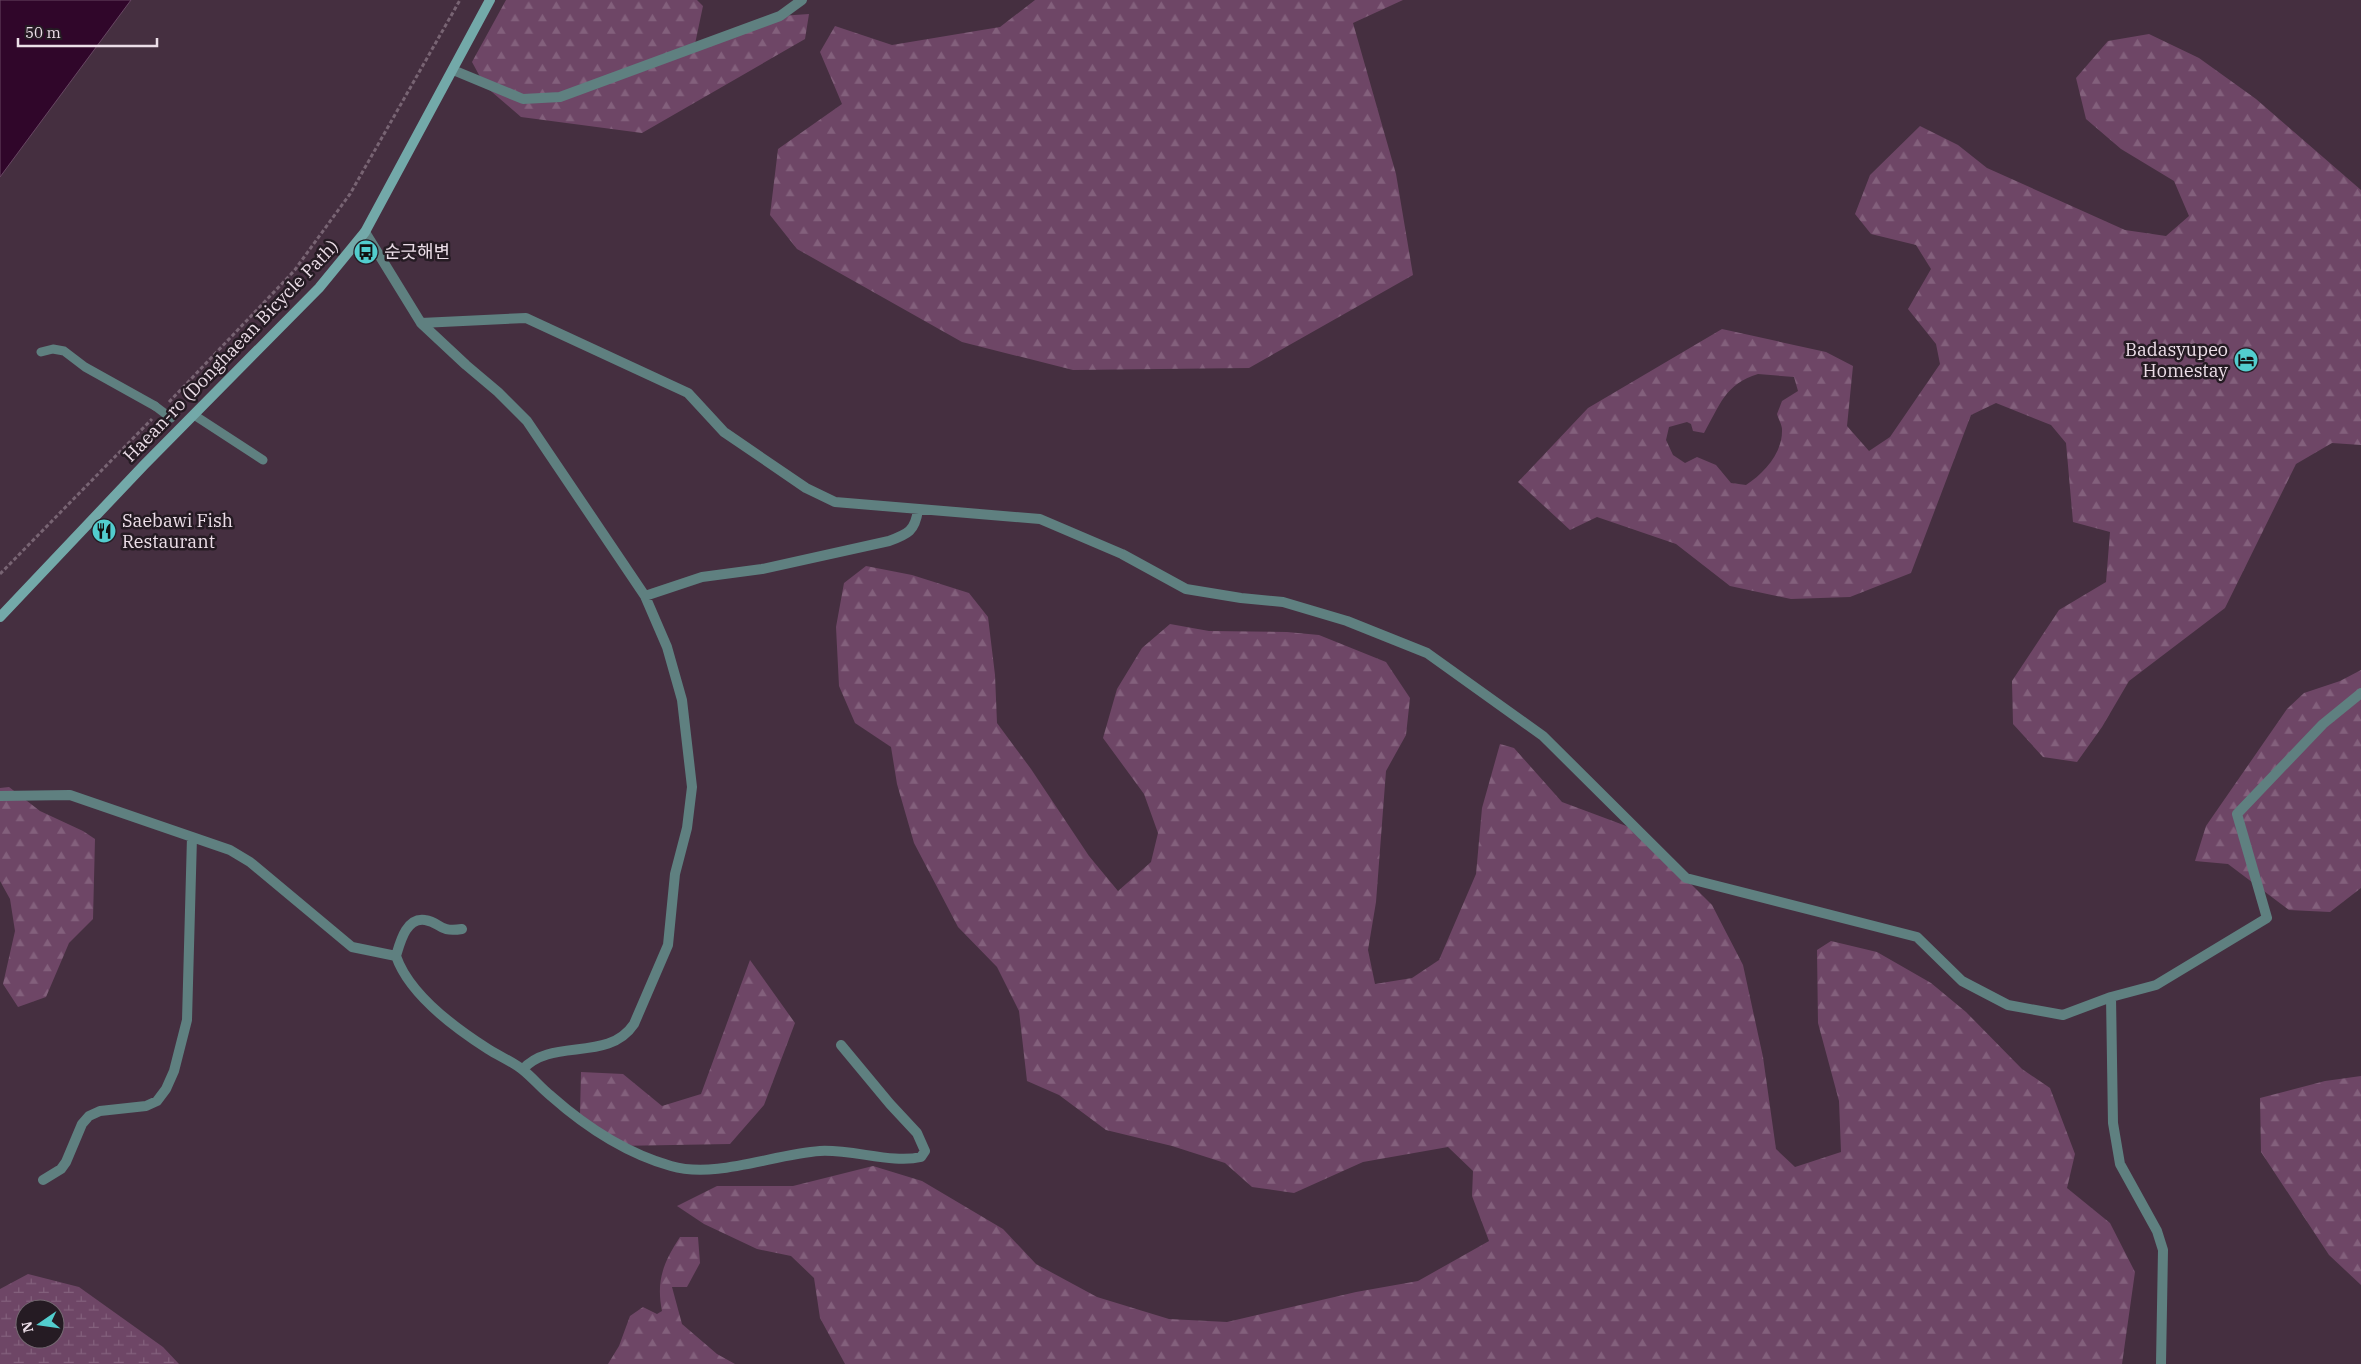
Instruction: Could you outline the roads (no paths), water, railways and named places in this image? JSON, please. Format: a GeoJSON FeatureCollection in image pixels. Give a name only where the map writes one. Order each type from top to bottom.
{"type":"FeatureCollection","features":[{"type":"Feature","properties":{"kind":"street","name":"Haean-ro (Donghaean Bicycle Path)"},"geometry":{"type":"LineString","coordinates":[[0,617],[194,414],[319,288],[365,232],[490,0]]}},
{"type":"Feature","properties":{"kind":"street"},"geometry":{"type":"LineString","coordinates":[[453,70],[523,99],[560,97],[780,16],[802,0]]}},
{"type":"Feature","properties":{"kind":"street"},"geometry":{"type":"LineString","coordinates":[[365,232],[420,323],[498,392],[527,421],[645,596],[667,646],[682,700],[692,788],[687,828],[675,874],[668,945],[634,1024],[627,1035],[617,1042],[544,1055],[531,1060],[522,1069]]}},
{"type":"Feature","properties":{"kind":"street"},"geometry":{"type":"LineString","coordinates":[[420,323],[526,318],[688,393],[724,432],[806,488],[835,502],[1040,519],[1122,554],[1186,589],[1241,598],[1283,602],[1347,621],[1427,653],[1543,736],[1686,878],[1917,937],[1962,981],[2008,1005],[2063,1015],[2111,997],[2156,985],[2267,918],[2237,814],[2322,724],[2361,693]]}},
{"type":"Feature","properties":{"kind":"street"},"geometry":{"type":"LineString","coordinates":[[645,596],[702,577],[762,569],[889,541],[906,535],[916,524],[918,510]]}},
{"type":"Feature","properties":{"kind":"street"},"geometry":{"type":"LineString","coordinates":[[0,796],[70,795],[230,850],[250,862],[352,947],[396,956]]}},
{"type":"Feature","properties":{"kind":"street"},"geometry":{"type":"LineString","coordinates":[[43,1180],[61,1169],[82,1124],[89,1116],[100,1111],[146,1106],[157,1101],[166,1089],[174,1071],[187,1020],[192,837]]}},
{"type":"Feature","properties":{"kind":"street"},"geometry":{"type":"LineString","coordinates":[[462,929],[450,931],[426,920],[416,921],[408,926],[396,956],[401,971],[431,1005],[460,1030],[522,1069],[551,1097],[601,1135],[618,1146],[671,1166],[690,1170],[742,1165],[819,1151],[849,1151],[910,1160],[921,1158],[925,1151],[917,1133],[841,1045]]}},
{"type":"Feature","properties":{"kind":"street"},"geometry":{"type":"LineString","coordinates":[[2111,997],[2113,1123],[2120,1164],[2157,1231],[2162,1250],[2161,1364]]}},
{"type":"Feature","properties":{"kind":"lane"},"geometry":{"type":"LineString","coordinates":[[41,352],[53,349],[64,351],[85,367],[171,418],[182,427]]}},
{"type":"Feature","properties":{"kind":"lane"},"geometry":{"type":"LineString","coordinates":[[194,414],[263,460]]}},
{"type":"Feature","properties":{"kind":"place","name":"순긋해변"},"geometry":{"type":"Point","coordinates":[366,252]}},
{"type":"Feature","properties":{"kind":"place","name":"Badasyupeo Homestay"},"geometry":{"type":"Point","coordinates":[2246,360]}},
{"type":"Feature","properties":{"kind":"place","name":"Saebawi Fish Restaurant"},"geometry":{"type":"Point","coordinates":[104,531]}}]}
